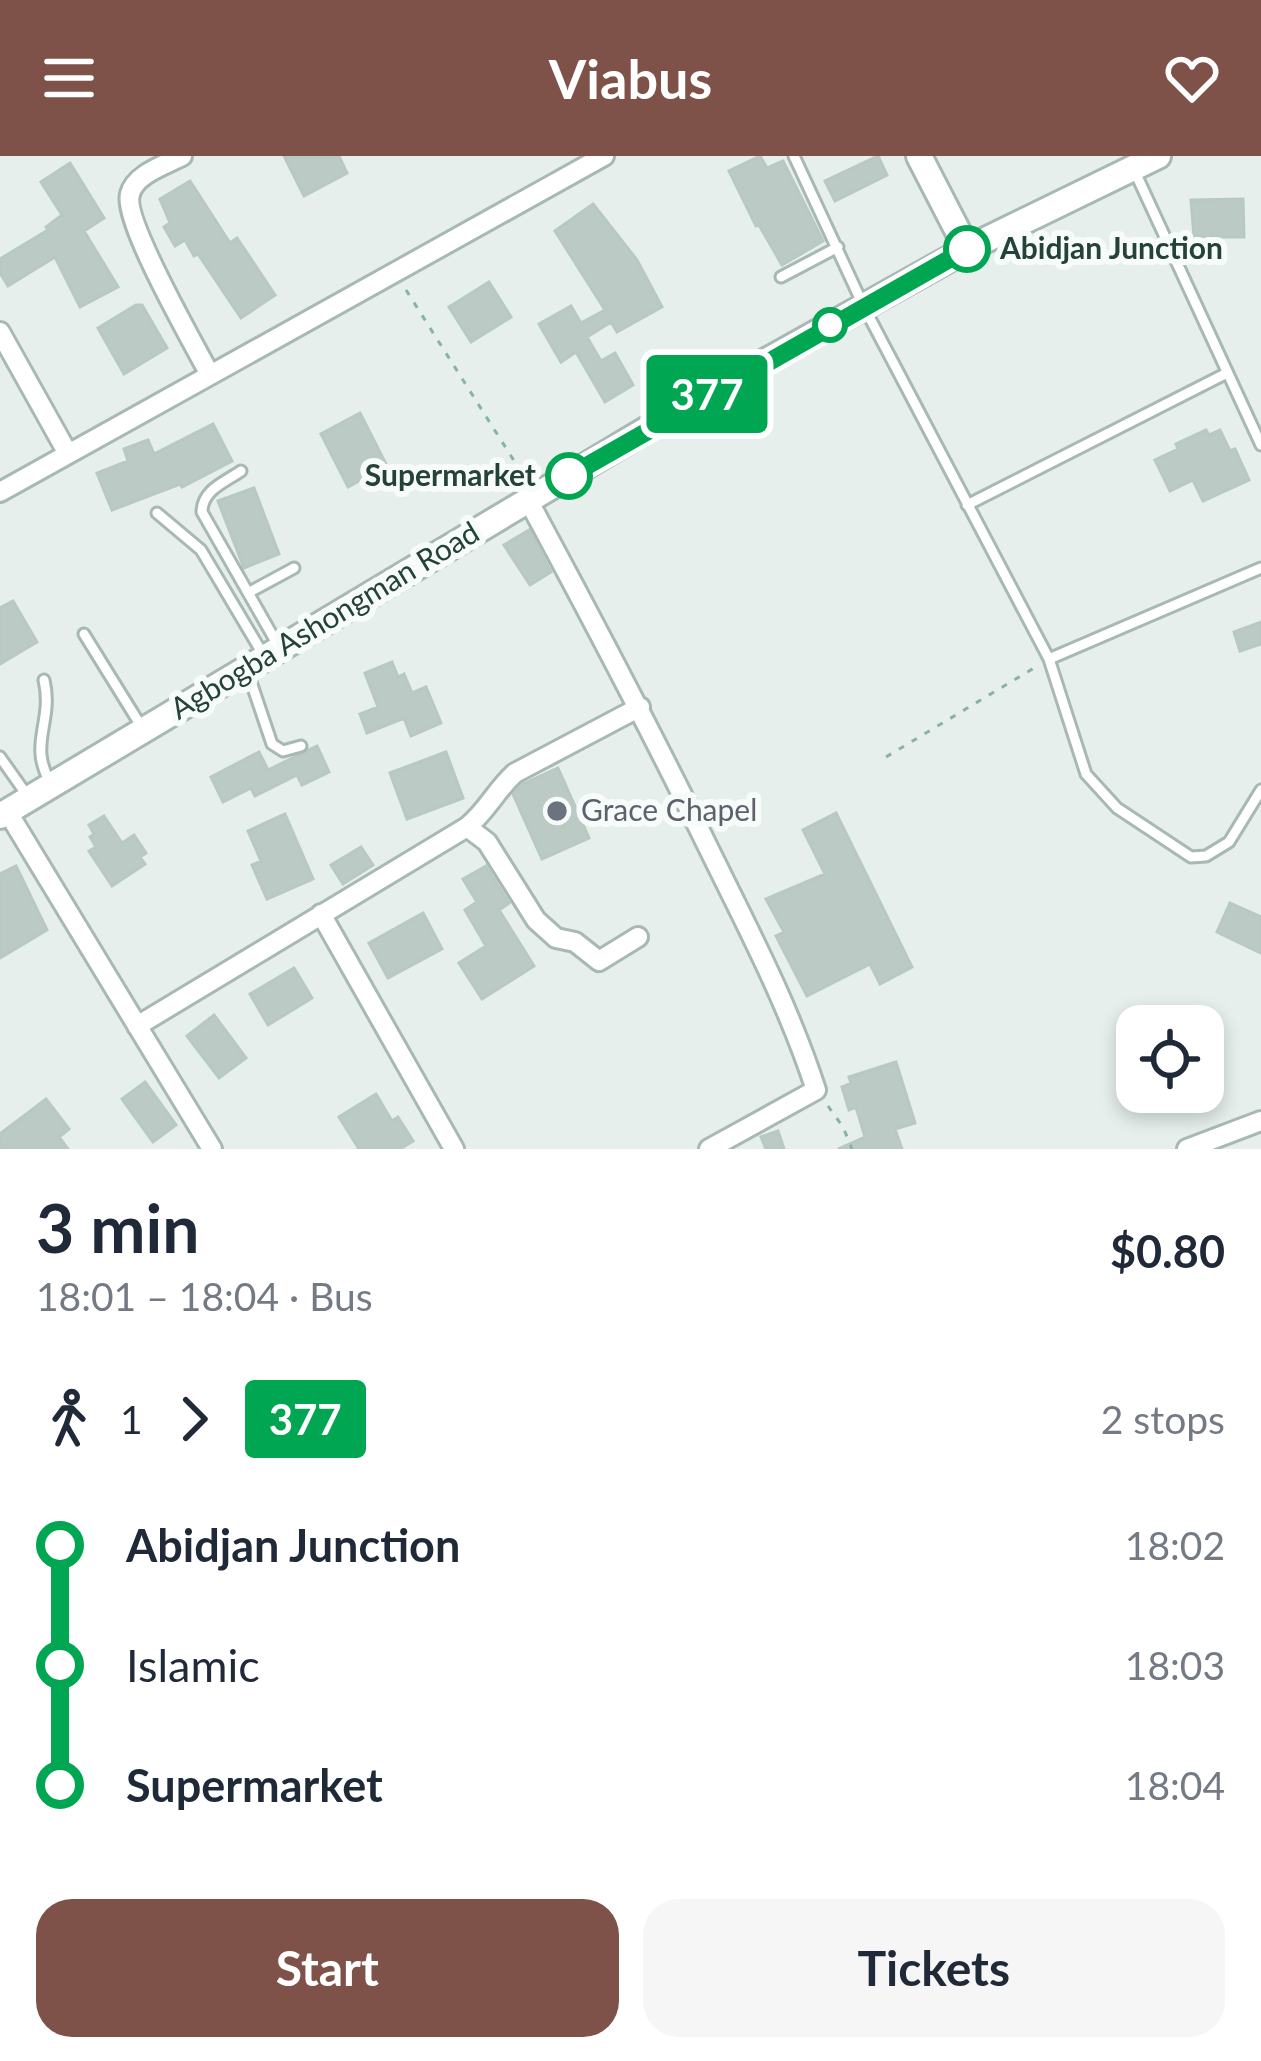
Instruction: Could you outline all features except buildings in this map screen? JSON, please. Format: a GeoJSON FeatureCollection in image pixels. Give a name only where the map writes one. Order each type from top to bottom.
{"type":"FeatureCollection","features":[{"type":"Feature","properties":{"kind":"street"},"geometry":{"type":"LineString","coordinates":[[182,156],[138,180],[130,191],[129,207],[210,376]]}},
{"type":"Feature","properties":{"kind":"street"},"geometry":{"type":"LineString","coordinates":[[0,492],[604,156]]}},
{"type":"Feature","properties":{"kind":"street","name":"Agbogba Ashongman Road"},"geometry":{"type":"LineString","coordinates":[[22,803],[528,500],[864,307],[967,249],[1158,156]]}},
{"type":"Feature","properties":{"kind":"street"},"geometry":{"type":"LineString","coordinates":[[926,159],[967,249]]}},
{"type":"Feature","properties":{"kind":"street"},"geometry":{"type":"LineString","coordinates":[[0,332],[67,452]]}},
{"type":"Feature","properties":{"kind":"street"},"geometry":{"type":"LineString","coordinates":[[528,500],[640,707],[794,1022],[816,1090],[709,1149]]}},
{"type":"Feature","properties":{"kind":"street"},"geometry":{"type":"LineString","coordinates":[[137,1026],[466,827],[485,812],[514,773],[640,707]]}},
{"type":"Feature","properties":{"kind":"street"},"geometry":{"type":"LineString","coordinates":[[22,803],[137,1026],[212,1149]]}},
{"type":"Feature","properties":{"kind":"street"},"geometry":{"type":"LineString","coordinates":[[466,827],[487,842],[536,920],[556,938],[575,942],[599,962],[638,938]]}},
{"type":"Feature","properties":{"kind":"street"},"geometry":{"type":"LineString","coordinates":[[321,914],[454,1149]]}},
{"type":"Feature","properties":{"kind":"street"},"geometry":{"type":"LineString","coordinates":[[1187,1149],[1261,1121]]}},
{"type":"Feature","properties":{"kind":"lane"},"geometry":{"type":"LineString","coordinates":[[794,156],[864,307],[1049,659],[1086,774],[1117,808],[1191,856],[1206,856],[1222,848],[1261,790]]}},
{"type":"Feature","properties":{"kind":"lane"},"geometry":{"type":"LineString","coordinates":[[1134,168],[1261,445]]}},
{"type":"Feature","properties":{"kind":"lane"},"geometry":{"type":"LineString","coordinates":[[781,277],[838,248]]}},
{"type":"Feature","properties":{"kind":"lane"},"geometry":{"type":"LineString","coordinates":[[967,505],[1227,374]]}},
{"type":"Feature","properties":{"kind":"lane"},"geometry":{"type":"LineString","coordinates":[[242,471],[208,493],[202,506],[248,593],[264,658],[272,744],[283,751],[301,746]]}},
{"type":"Feature","properties":{"kind":"lane"},"geometry":{"type":"LineString","coordinates":[[157,513],[201,550],[264,658]]}},
{"type":"Feature","properties":{"kind":"lane"},"geometry":{"type":"LineString","coordinates":[[248,593],[294,568]]}},
{"type":"Feature","properties":{"kind":"lane"},"geometry":{"type":"LineString","coordinates":[[1049,659],[1261,568]]}},
{"type":"Feature","properties":{"kind":"lane"},"geometry":{"type":"LineString","coordinates":[[84,634],[144,730]]}},
{"type":"Feature","properties":{"kind":"lane"},"geometry":{"type":"LineString","coordinates":[[22,803],[38,759],[48,708],[44,680]]}},
{"type":"Feature","properties":{"kind":"lane"},"geometry":{"type":"LineString","coordinates":[[0,757],[22,803]]}},
{"type":"Feature","properties":{"kind":"path"},"geometry":{"type":"LineString","coordinates":[[395,273],[518,467],[528,500]]}},
{"type":"Feature","properties":{"kind":"path"},"geometry":{"type":"LineString","coordinates":[[886,757],[1049,659]]}},
{"type":"Feature","properties":{"kind":"path"},"geometry":{"type":"LineString","coordinates":[[816,1090],[844,1127],[852,1149]]}},
{"type":"Feature","properties":{"kind":"bus line","name":"377"},"geometry":{"type":"LineString","coordinates":[[569,476],[967,249]]}},
{"type":"Feature","properties":{"kind":"place","name":"Abidjan Junction"},"geometry":{"type":"Point","coordinates":[967,249]}},
{"type":"Feature","properties":{"kind":"place","name":"Supermarket"},"geometry":{"type":"Point","coordinates":[569,476]}},
{"type":"Feature","properties":{"kind":"place","name":"Grace Chapel"},"geometry":{"type":"Point","coordinates":[557,811]}}]}
